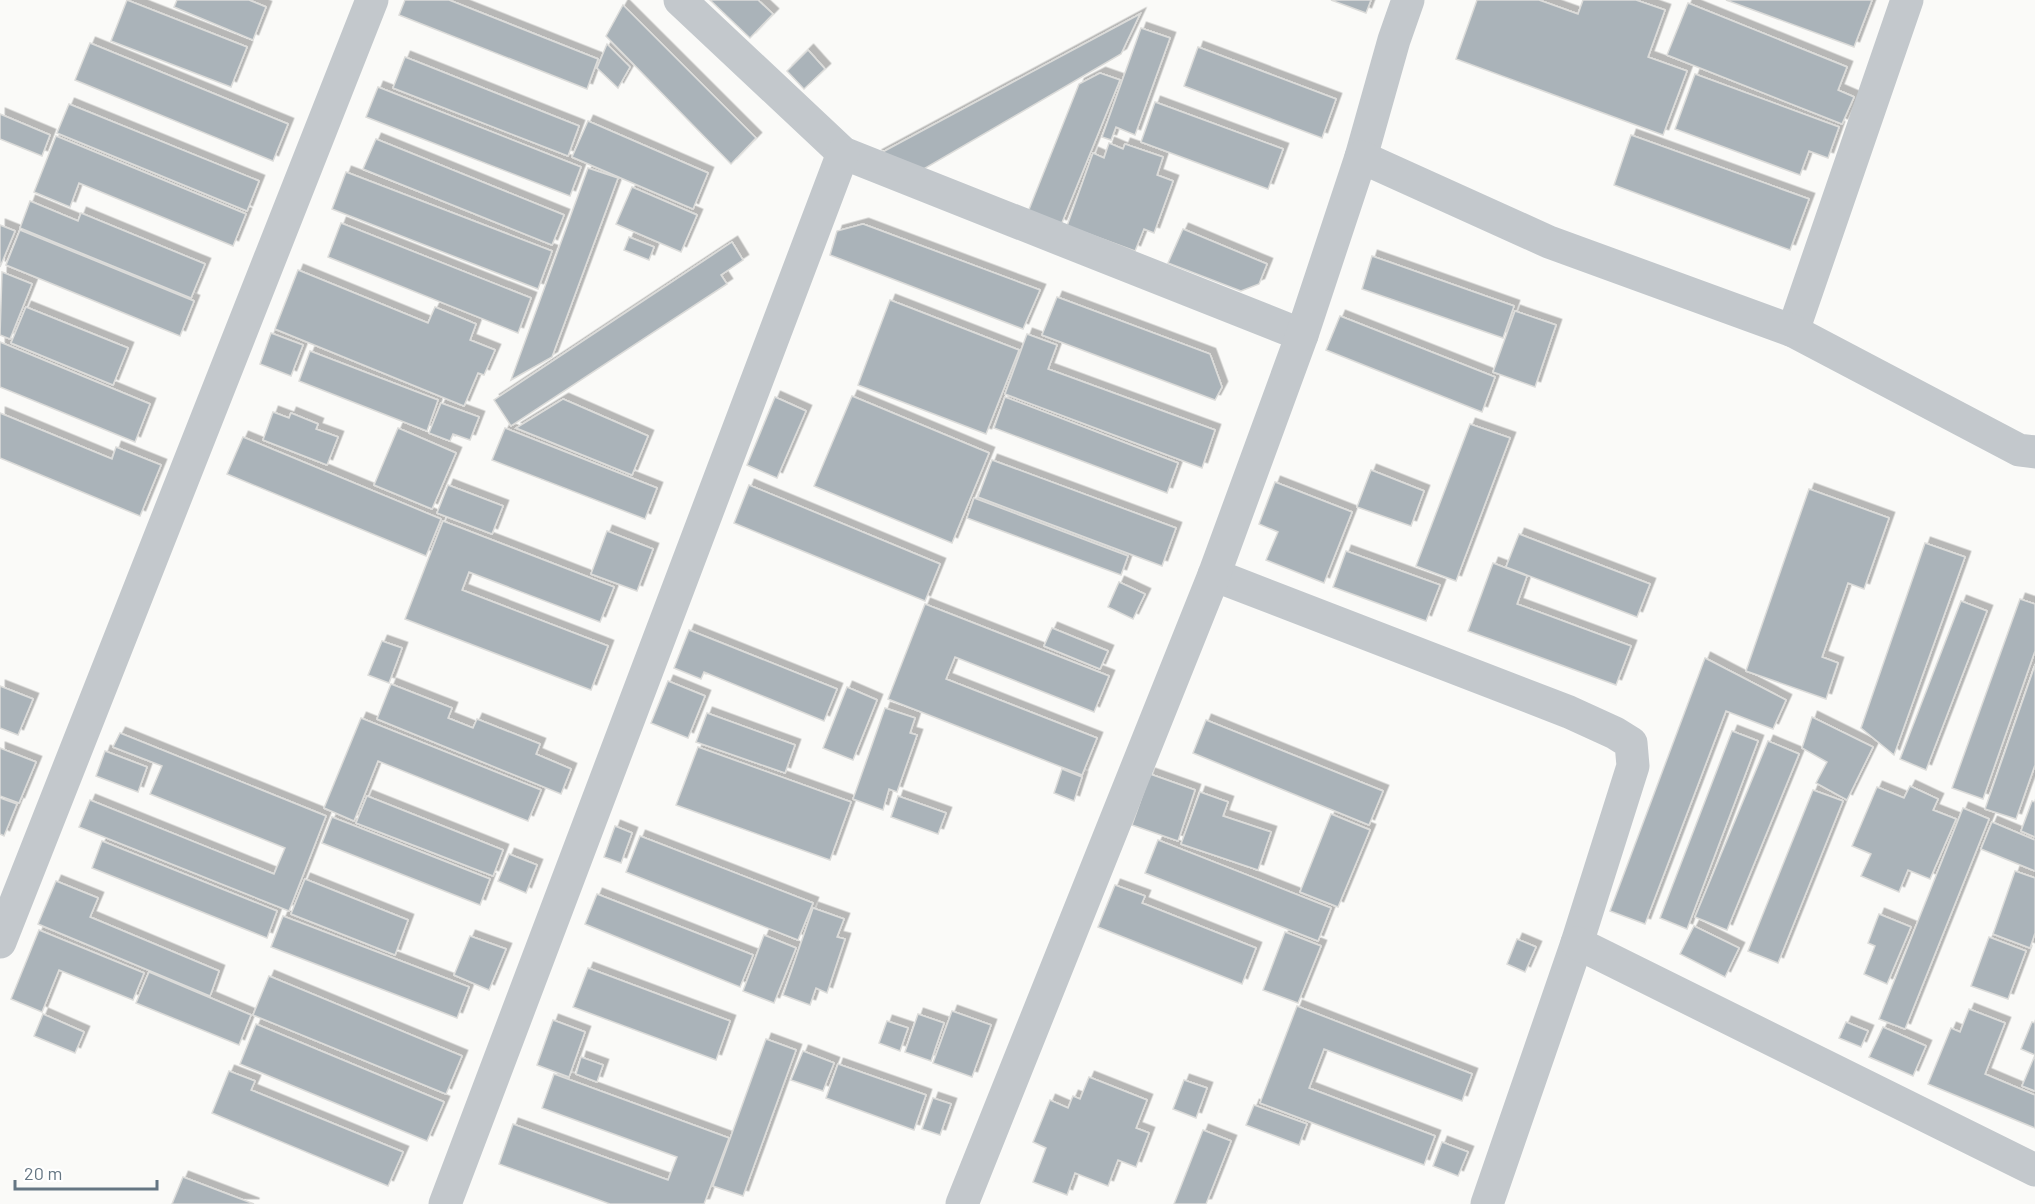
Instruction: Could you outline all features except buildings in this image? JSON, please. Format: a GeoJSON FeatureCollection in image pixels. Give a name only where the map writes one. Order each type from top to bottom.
{"type":"FeatureCollection","features":[{"type":"Feature","properties":{"kind":"street"},"geometry":{"type":"LineString","coordinates":[[0,942],[372,0]]}},
{"type":"Feature","properties":{"kind":"street"},"geometry":{"type":"LineString","coordinates":[[680,0],[843,153],[1302,335]]}},
{"type":"Feature","properties":{"kind":"street"},"geometry":{"type":"LineString","coordinates":[[962,1204],[1214,575],[1302,335],[1361,157],[1394,40],[1408,0]]}},
{"type":"Feature","properties":{"kind":"street"},"geometry":{"type":"LineString","coordinates":[[1794,331],[1907,0]]}},
{"type":"Feature","properties":{"kind":"street"},"geometry":{"type":"LineString","coordinates":[[445,1204],[843,153]]}},
{"type":"Feature","properties":{"kind":"street"},"geometry":{"type":"LineString","coordinates":[[1361,157],[1549,242],[1794,331],[2019,450],[2035,452]]}},
{"type":"Feature","properties":{"kind":"street"},"geometry":{"type":"LineString","coordinates":[[1214,575],[1569,712],[1631,743],[1633,766],[1577,943],[1487,1204]]}},
{"type":"Feature","properties":{"kind":"street"},"geometry":{"type":"LineString","coordinates":[[1577,943],[2035,1170]]}}]}
